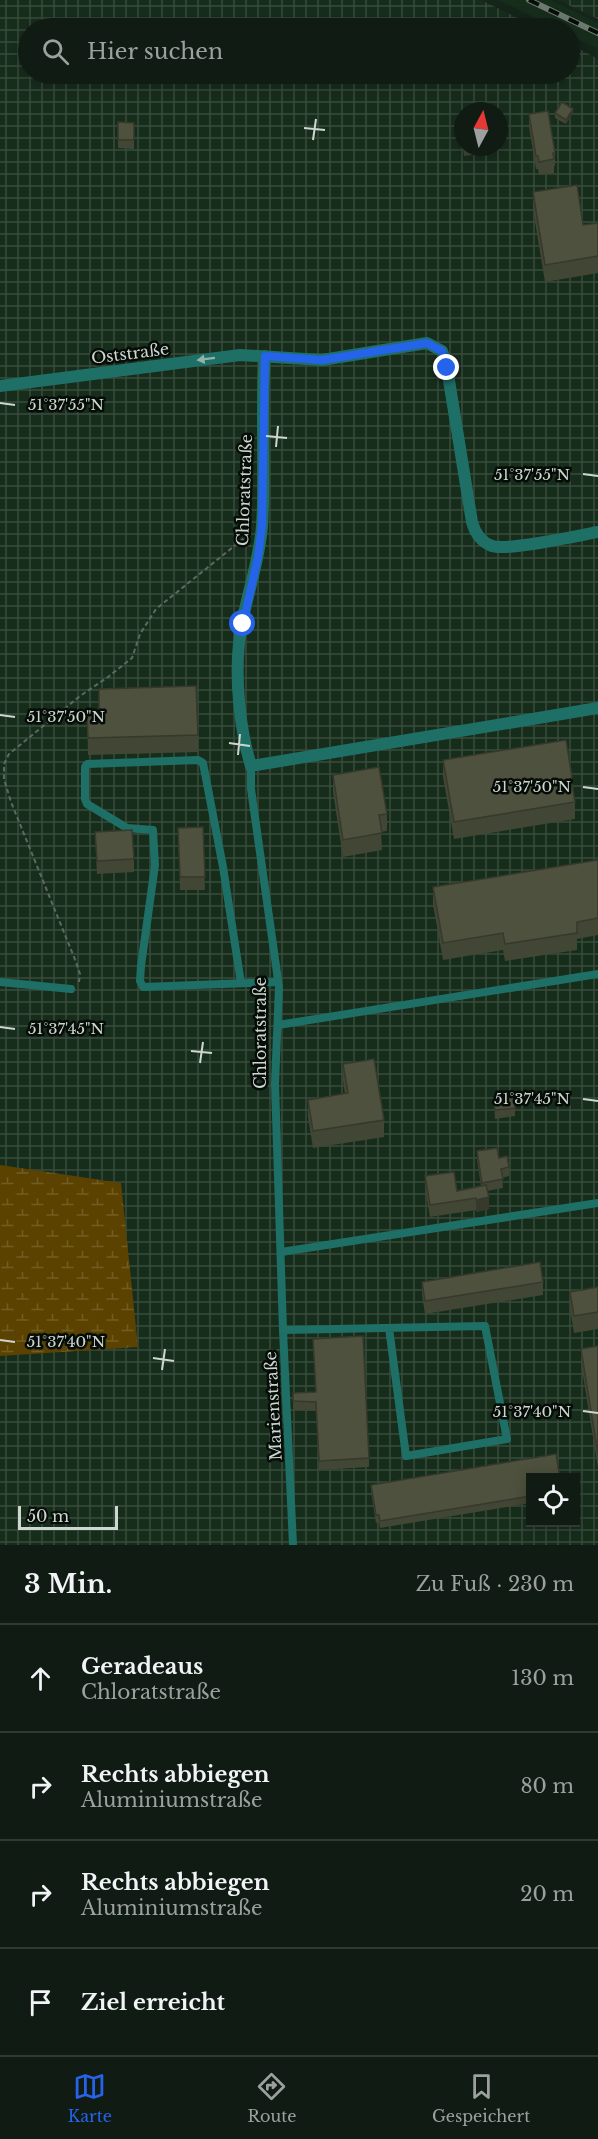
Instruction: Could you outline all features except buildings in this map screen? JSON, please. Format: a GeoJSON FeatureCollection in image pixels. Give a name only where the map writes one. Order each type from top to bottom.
{"type":"FeatureCollection","features":[{"type":"Feature","properties":{"kind":"street","name":"Oststraße"},"geometry":{"type":"LineString","coordinates":[[0,386],[240,355],[322,360],[422,343],[432,344],[442,351],[446,362],[472,522],[478,536],[494,547],[506,548],[598,532]]}},
{"type":"Feature","properties":{"kind":"street","name":"Chloratstraße"},"geometry":{"type":"LineString","coordinates":[[250,766],[240,697],[238,659],[239,642],[258,557],[262,525],[265,356]]}},
{"type":"Feature","properties":{"kind":"street"},"geometry":{"type":"LineString","coordinates":[[250,766],[598,708]]}},
{"type":"Feature","properties":{"kind":"lane"},"geometry":{"type":"LineString","coordinates":[[241,983],[225,877],[203,763],[198,760],[87,764],[85,766],[85,799],[87,804],[127,828],[153,831],[155,865],[141,966],[140,981],[143,987],[278,982]]}},
{"type":"Feature","properties":{"kind":"lane","name":"Chloratstraße"},"geometry":{"type":"LineString","coordinates":[[250,766],[251,789],[278,982],[275,1084],[282,1266]]}},
{"type":"Feature","properties":{"kind":"lane"},"geometry":{"type":"LineString","coordinates":[[278,1025],[598,974]]}},
{"type":"Feature","properties":{"kind":"lane"},"geometry":{"type":"LineString","coordinates":[[0,982],[71,989]]}},
{"type":"Feature","properties":{"kind":"lane"},"geometry":{"type":"LineString","coordinates":[[281,1252],[598,1203]]}},
{"type":"Feature","properties":{"kind":"lane","name":"Marienstraße"},"geometry":{"type":"LineString","coordinates":[[282,1266],[293,1545]]}},
{"type":"Feature","properties":{"kind":"lane"},"geometry":{"type":"LineString","coordinates":[[283,1330],[485,1326],[507,1439],[406,1456],[389,1328]]}},
{"type":"Feature","properties":{"kind":"path"},"geometry":{"type":"LineString","coordinates":[[71,989],[79,983],[80,974],[11,802],[4,779],[4,764],[9,754],[38,728],[132,658],[140,633],[156,609],[262,525]]}},
{"type":"Feature","properties":{"kind":"shaded area"},"geometry":{"type":"Polygon","coordinates":[[[0,0],[481,0],[518,18],[18,18],[18,84],[580,84],[580,49],[598,59],[598,1545],[0,1545],[0,0]]]}},
{"type":"Feature","properties":{"kind":"shaded area"},"geometry":{"type":"Polygon","coordinates":[[[498,0],[551,0],[598,23],[598,49],[580,40],[580,18],[535,18],[498,0]]]}},
{"type":"Feature","properties":{"kind":"shaded area"},"geometry":{"type":"Polygon","coordinates":[[[558,0],[598,0],[598,19],[558,0]]]}},
{"type":"Feature","properties":{"kind":"green space"},"geometry":{"type":"Polygon","coordinates":[[[0,1165],[121,1183],[138,1347],[0,1356],[0,1165]]]}},
{"type":"Feature","properties":{"kind":"railway"},"geometry":{"type":"LineString","coordinates":[[529,0],[567,18]]}},
{"type":"Feature","properties":{"kind":"railway"},"geometry":{"type":"LineString","coordinates":[[580,24],[598,33]]}},
{"type":"Feature","properties":{"kind":"route"},"geometry":{"type":"LineString","coordinates":[[243,624],[258,557],[262,525],[265,356],[322,360],[427,343],[442,351],[447,368]]}}]}
